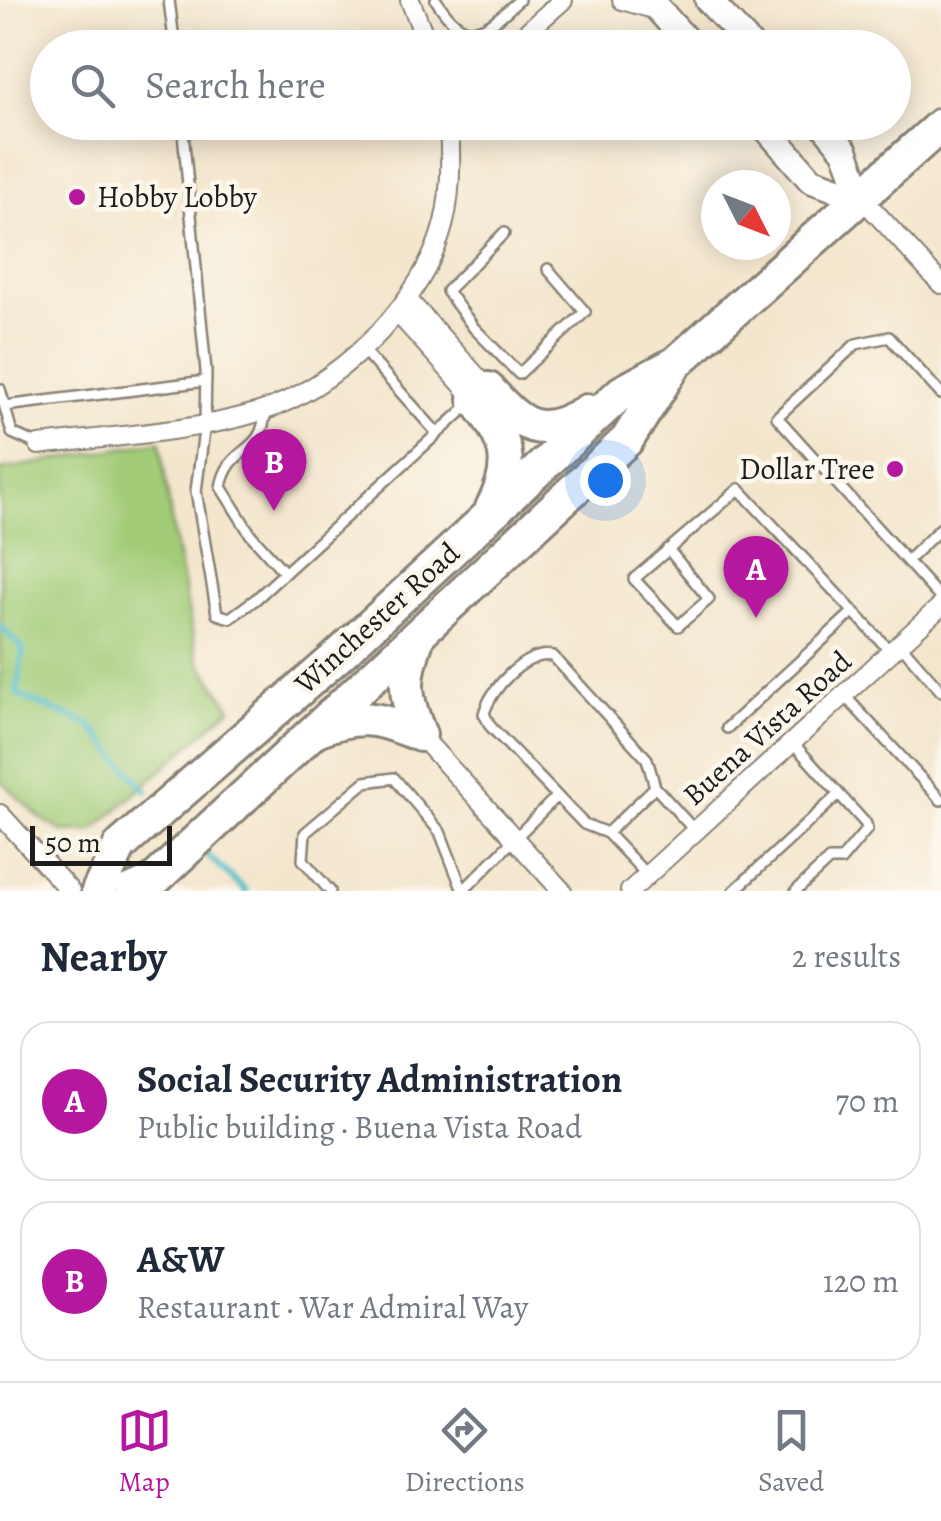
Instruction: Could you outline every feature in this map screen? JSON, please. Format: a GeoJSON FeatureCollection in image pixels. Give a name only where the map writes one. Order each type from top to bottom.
{"type":"FeatureCollection","features":[{"type":"Feature","properties":{"kind":"highway","name":"Winchester Road"},"geometry":{"type":"LineString","coordinates":[[98,891],[120,846],[339,655],[622,392],[676,363],[941,125]]}},
{"type":"Feature","properties":{"kind":"highway","name":"Winchester Road"},"geometry":{"type":"LineString","coordinates":[[132,891],[152,882],[628,440],[676,363]]}},
{"type":"Feature","properties":{"kind":"highway"},"geometry":{"type":"LineString","coordinates":[[482,394],[515,419],[534,428],[550,428],[567,423],[622,392]]}},
{"type":"Feature","properties":{"kind":"highway"},"geometry":{"type":"LineString","coordinates":[[482,394],[506,450],[506,473],[486,518]]}},
{"type":"Feature","properties":{"kind":"highway"},"geometry":{"type":"LineString","coordinates":[[419,633],[406,672],[406,701],[420,735]]}},
{"type":"Feature","properties":{"kind":"highway"},"geometry":{"type":"LineString","coordinates":[[313,732],[344,720],[372,718],[420,735]]}},
{"type":"Feature","properties":{"kind":"main road"},"geometry":{"type":"LineString","coordinates":[[708,0],[736,30]]}},
{"type":"Feature","properties":{"kind":"main road"},"geometry":{"type":"LineString","coordinates":[[655,6],[677,30]]}},
{"type":"Feature","properties":{"kind":"main road"},"geometry":{"type":"LineString","coordinates":[[776,140],[811,180],[862,198]]}},
{"type":"Feature","properties":{"kind":"main road"},"geometry":{"type":"LineString","coordinates":[[836,140],[845,150],[862,198]]}},
{"type":"Feature","properties":{"kind":"street"},"geometry":{"type":"LineString","coordinates":[[410,0],[422,30]]}},
{"type":"Feature","properties":{"kind":"street"},"geometry":{"type":"LineString","coordinates":[[529,30],[563,0]]}},
{"type":"Feature","properties":{"kind":"street"},"geometry":{"type":"LineString","coordinates":[[622,0],[655,6]]}},
{"type":"Feature","properties":{"kind":"street"},"geometry":{"type":"LineString","coordinates":[[40,445],[204,424],[266,409],[294,398],[328,377],[402,305],[428,265],[447,210],[449,140]]}},
{"type":"Feature","properties":{"kind":"street"},"geometry":{"type":"LineString","coordinates":[[862,198],[941,284]]}},
{"type":"Feature","properties":{"kind":"street"},"geometry":{"type":"LineString","coordinates":[[402,305],[482,394]]}},
{"type":"Feature","properties":{"kind":"street","name":"Buena Vista Road"},"geometry":{"type":"LineString","coordinates":[[630,891],[940,606]]}},
{"type":"Feature","properties":{"kind":"street"},"geometry":{"type":"LineString","coordinates":[[420,735],[562,891]]}},
{"type":"Feature","properties":{"kind":"street"},"geometry":{"type":"LineString","coordinates":[[0,814],[70,891]]}},
{"type":"Feature","properties":{"kind":"lane"},"geometry":{"type":"LineString","coordinates":[[169,0],[172,30]]}},
{"type":"Feature","properties":{"kind":"lane"},"geometry":{"type":"LineString","coordinates":[[436,0],[456,24],[469,30]]}},
{"type":"Feature","properties":{"kind":"lane"},"geometry":{"type":"LineString","coordinates":[[486,30],[519,0]]}},
{"type":"Feature","properties":{"kind":"lane"},"geometry":{"type":"LineString","coordinates":[[184,140],[206,382],[196,490],[217,614],[230,618],[285,573],[482,394]]}},
{"type":"Feature","properties":{"kind":"lane"},"geometry":{"type":"LineString","coordinates":[[504,233],[447,291],[474,328],[519,374],[585,312],[548,268]]}},
{"type":"Feature","properties":{"kind":"lane"},"geometry":{"type":"LineString","coordinates":[[940,606],[906,561],[777,417],[856,344],[889,337],[941,394]]}},
{"type":"Feature","properties":{"kind":"lane"},"geometry":{"type":"LineString","coordinates":[[362,348],[437,433]]}},
{"type":"Feature","properties":{"kind":"lane"},"geometry":{"type":"LineString","coordinates":[[5,406],[206,382]]}},
{"type":"Feature","properties":{"kind":"lane"},"geometry":{"type":"LineString","coordinates":[[0,389],[12,433],[40,445]]}},
{"type":"Feature","properties":{"kind":"lane"},"geometry":{"type":"LineString","coordinates":[[266,409],[264,430],[257,442],[236,455],[225,469],[221,486],[251,535],[285,573]]}},
{"type":"Feature","properties":{"kind":"lane"},"geometry":{"type":"LineString","coordinates":[[668,549],[708,600],[678,626],[634,580],[668,549],[738,489],[853,612],[941,691]]}},
{"type":"Feature","properties":{"kind":"lane"},"geometry":{"type":"LineString","coordinates":[[906,561],[941,528]]}},
{"type":"Feature","properties":{"kind":"lane"},"geometry":{"type":"LineString","coordinates":[[727,728],[853,612]]}},
{"type":"Feature","properties":{"kind":"lane"},"geometry":{"type":"LineString","coordinates":[[647,875],[608,833],[584,824],[491,727],[484,714],[488,698],[523,663],[542,654],[553,656],[646,760],[655,788],[695,831]]}},
{"type":"Feature","properties":{"kind":"lane"},"geometry":{"type":"LineString","coordinates":[[844,695],[941,800]]}},
{"type":"Feature","properties":{"kind":"lane"},"geometry":{"type":"LineString","coordinates":[[792,742],[866,824],[865,835],[841,860],[829,860],[796,891]]}},
{"type":"Feature","properties":{"kind":"lane"},"geometry":{"type":"LineString","coordinates":[[330,891],[304,860],[306,833],[365,782],[394,778],[440,832],[463,891],[557,796]]}},
{"type":"Feature","properties":{"kind":"lane"},"geometry":{"type":"LineString","coordinates":[[608,833],[655,788]]}},
{"type":"Feature","properties":{"kind":"lane"},"geometry":{"type":"LineString","coordinates":[[734,891],[840,794]]}},
{"type":"Feature","properties":{"kind":"green space"},"geometry":{"type":"Polygon","coordinates":[[[160,441],[197,658],[231,708],[93,831],[63,832],[39,817],[0,780],[0,470],[160,441]]]}},
{"type":"Feature","properties":{"kind":"waterway"},"geometry":{"type":"LineString","coordinates":[[0,626],[23,649],[17,695],[90,725],[147,791]]}},
{"type":"Feature","properties":{"kind":"waterway"},"geometry":{"type":"LineString","coordinates":[[207,855],[246,891]]}},
{"type":"Feature","properties":{"kind":"place","name":"Hobby Lobby"},"geometry":{"type":"Point","coordinates":[77,197]}},
{"type":"Feature","properties":{"kind":"place","name":"Dollar Tree"},"geometry":{"type":"Point","coordinates":[895,469]}},
{"type":"Feature","properties":{"kind":"place","name":"A&W"},"geometry":{"type":"Point","coordinates":[274,511]}},
{"type":"Feature","properties":{"kind":"place","name":"Social Security Administration"},"geometry":{"type":"Point","coordinates":[756,618]}}]}
